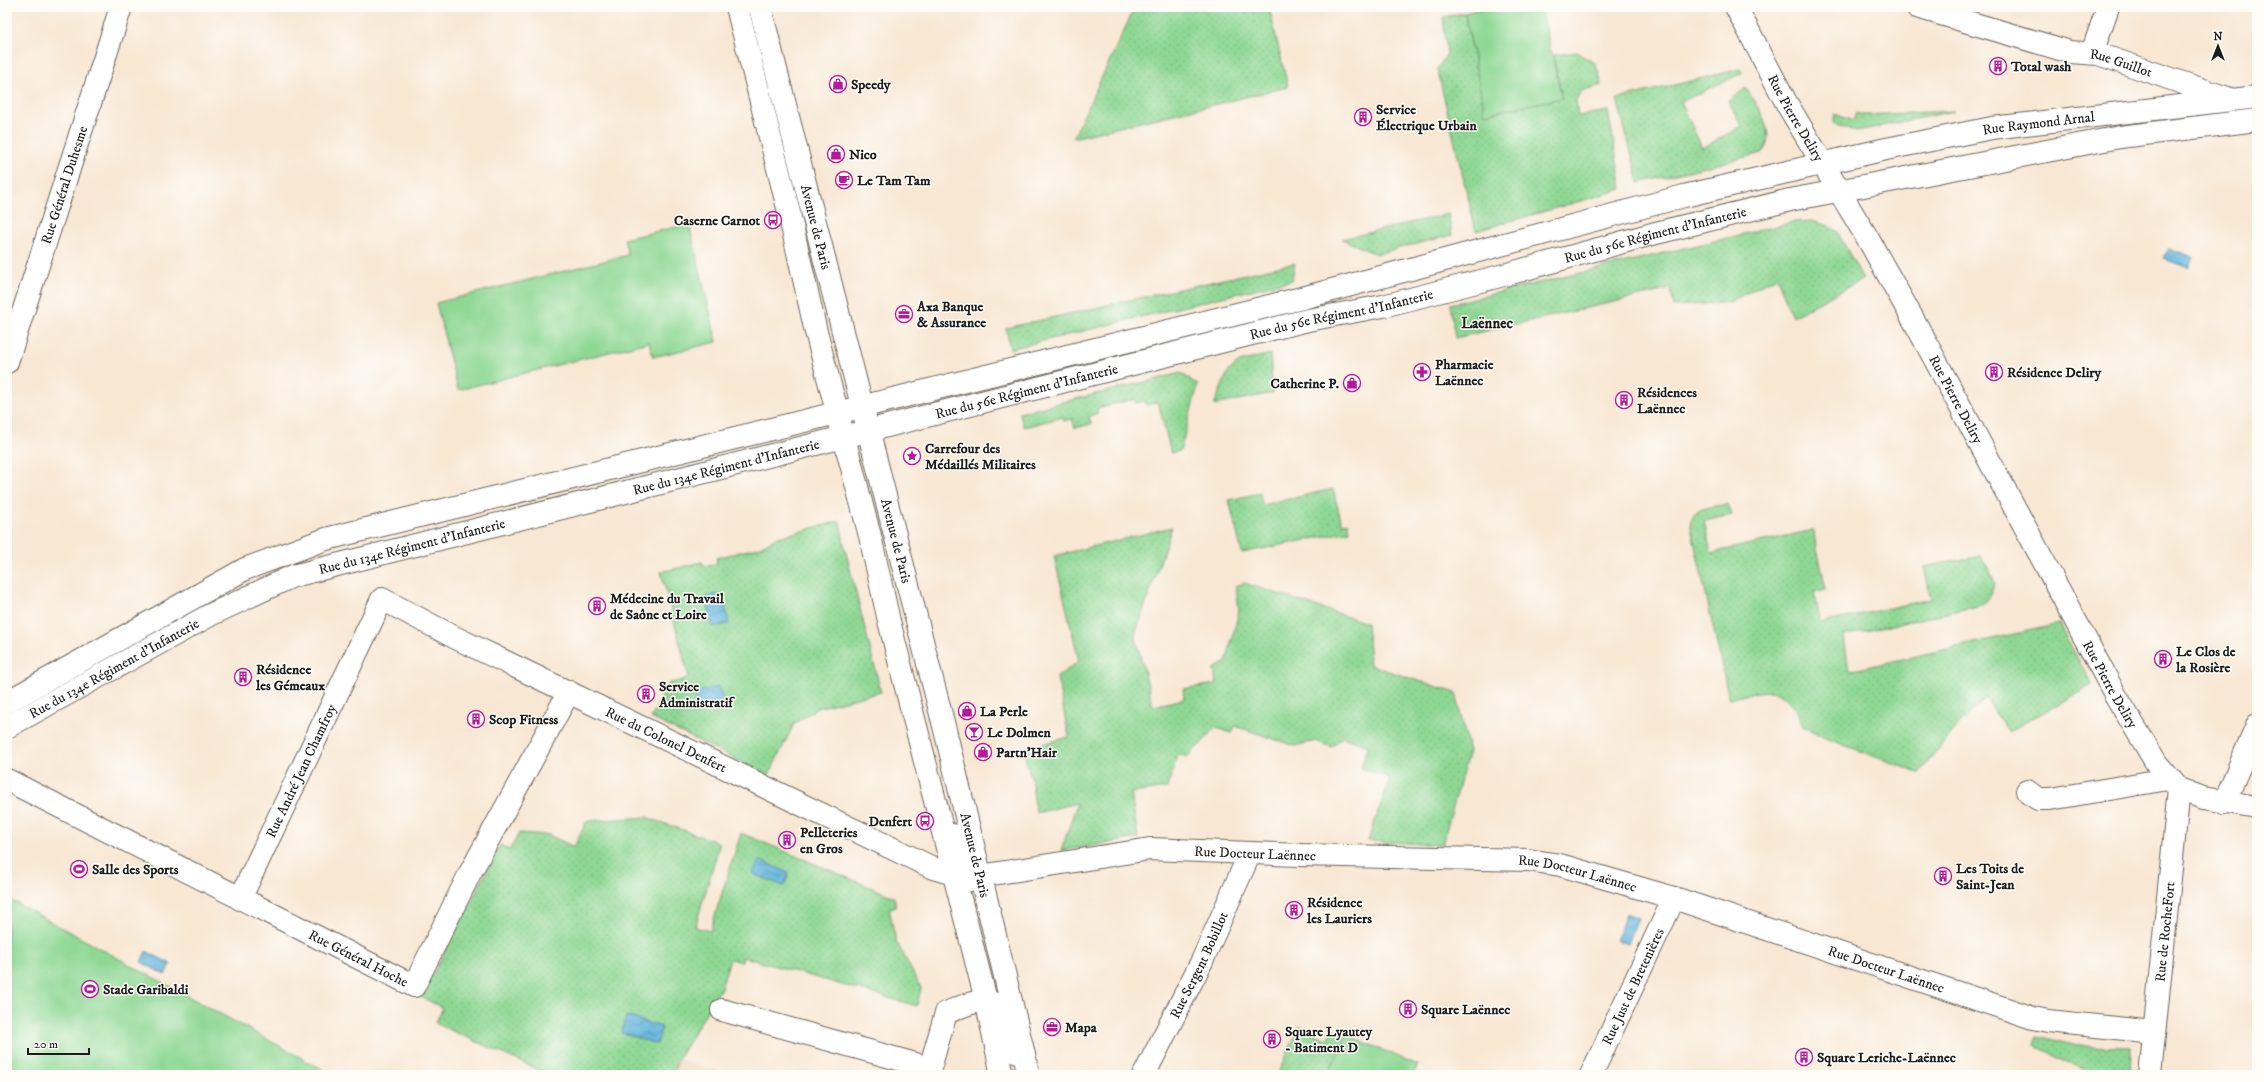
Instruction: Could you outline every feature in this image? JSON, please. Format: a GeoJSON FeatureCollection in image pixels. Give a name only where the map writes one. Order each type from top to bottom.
{"type":"FeatureCollection","features":[{"type":"Feature","properties":{"kind":"main road","name":"Rue Général Duhesme"},"geometry":{"type":"LineString","coordinates":[[7,362],[121,7]]}},
{"type":"Feature","properties":{"kind":"main road","name":"Avenue de Paris"},"geometry":{"type":"LineString","coordinates":[[737,7],[787,204],[816,332],[870,536],[889,622],[986,1000],[1002,1075]]}},
{"type":"Feature","properties":{"kind":"main road","name":"Avenue de Paris"},"geometry":{"type":"LineString","coordinates":[[760,7],[944,726],[1029,1075]]}},
{"type":"Feature","properties":{"kind":"main road","name":"Rue Pierre Deliry"},"geometry":{"type":"LineString","coordinates":[[1736,7],[1787,104],[1868,239],[1918,328],[2140,739],[2173,784]]}},
{"type":"Feature","properties":{"kind":"main road","name":"Rue Guillot"},"geometry":{"type":"LineString","coordinates":[[1917,7],[1940,10],[1956,20],[2070,52],[2092,53],[2230,99]]}},
{"type":"Feature","properties":{"kind":"main road"},"geometry":{"type":"LineString","coordinates":[[2092,53],[2108,7]]}},
{"type":"Feature","properties":{"kind":"main road","name":"Rue Raymond Arnal"},"geometry":{"type":"LineString","coordinates":[[1822,164],[1992,128],[2257,97]]}},
{"type":"Feature","properties":{"kind":"main road","name":"Rue Raymond Arnal"},"geometry":{"type":"LineString","coordinates":[[1839,191],[2120,137],[2257,120]]}},
{"type":"Feature","properties":{"kind":"main road","name":"Rue du 56e Régiment d'Infanterie"},"geometry":{"type":"LineString","coordinates":[[837,413],[1391,276],[1684,196],[1822,164]]}},
{"type":"Feature","properties":{"kind":"main road","name":"Rue du 56e Régiment d'Infanterie"},"geometry":{"type":"LineString","coordinates":[[844,436],[1308,320],[1383,306],[1504,275],[1652,234],[1790,200],[1839,191]]}},
{"type":"Feature","properties":{"kind":"main road","name":"Rue du 134e Régiment d'Infanterie"},"geometry":{"type":"LineString","coordinates":[[7,702],[245,569],[326,539],[837,413]]}},
{"type":"Feature","properties":{"kind":"main road","name":"Rue du 134e Régiment d'Infanterie"},"geometry":{"type":"LineString","coordinates":[[7,727],[210,615],[294,576],[844,436]]}},
{"type":"Feature","properties":{"kind":"main road","name":"Rue du Colonel Denfert"},"geometry":{"type":"LineString","coordinates":[[382,599],[569,692],[933,868],[968,878],[975,886],[987,932],[997,945]]}},
{"type":"Feature","properties":{"kind":"main road","name":"Rue André Jean Chamfroy"},"geometry":{"type":"LineString","coordinates":[[240,899],[382,599]]}},
{"type":"Feature","properties":{"kind":"main road","name":"Rue Général Hoche"},"geometry":{"type":"LineString","coordinates":[[7,780],[414,986],[470,874],[569,692]]}},
{"type":"Feature","properties":{"kind":"main road"},"geometry":{"type":"LineString","coordinates":[[2224,803],[2257,725]]}},
{"type":"Feature","properties":{"kind":"main road"},"geometry":{"type":"LineString","coordinates":[[930,782],[939,794],[947,813],[959,858],[966,870],[980,876]]}},
{"type":"Feature","properties":{"kind":"main road"},"geometry":{"type":"LineString","coordinates":[[2027,791],[2038,799],[2050,799],[2173,784],[2203,798],[2224,803],[2257,807]]}},
{"type":"Feature","properties":{"kind":"main road","name":"Rue de RocheFort"},"geometry":{"type":"LineString","coordinates":[[2150,1075],[2173,784]]}},
{"type":"Feature","properties":{"kind":"main road","name":"Rue Docteur Laënnec"},"geometry":{"type":"LineString","coordinates":[[980,876],[1150,849],[1528,860],[1560,865],[1674,898],[2033,1018],[2154,1032]]}},
{"type":"Feature","properties":{"kind":"main road","name":"Rue Sergent Bobillot"},"geometry":{"type":"LineString","coordinates":[[1144,1075],[1188,990],[1250,853]]}},
{"type":"Feature","properties":{"kind":"main road","name":"Rue Just de Bretenières"},"geometry":{"type":"LineString","coordinates":[[1591,1075],[1674,898]]}},
{"type":"Feature","properties":{"kind":"main road"},"geometry":{"type":"LineString","coordinates":[[722,1010],[929,1071],[946,1013],[964,1005],[986,1000],[999,1006],[1016,1054],[1029,1075]]}},
{"type":"Feature","properties":{"kind":"shaded area"},"geometry":{"type":"Polygon","coordinates":[[[678,1059],[733,1075],[673,1075],[678,1059]]]}},
{"type":"Feature","properties":{"kind":"green space"},"geometry":{"type":"Polygon","coordinates":[[[1135,7],[1269,7],[1288,87],[1073,138],[1135,7]]]}},
{"type":"Feature","properties":{"kind":"green space"},"geometry":{"type":"Polygon","coordinates":[[[1485,7],[1541,7],[1562,98],[1485,114],[1465,13],[1485,7]]]}},
{"type":"Feature","properties":{"kind":"green space"},"geometry":{"type":"Polygon","coordinates":[[[1465,13],[1485,114],[1562,98],[1553,55],[1577,52],[1596,64],[1602,85],[1581,91],[1576,100],[1578,116],[1608,111],[1622,189],[1476,231],[1437,69],[1447,54],[1443,17],[1465,13]]]}},
{"type":"Feature","properties":{"kind":"green space"},"geometry":{"type":"Polygon","coordinates":[[[1740,69],[1742,73],[1681,102],[1702,148],[1742,126],[1728,101],[1746,88],[1760,112],[1767,128],[1768,136],[1762,153],[1639,183],[1617,99],[1740,69]]]}},
{"type":"Feature","properties":{"kind":"green space"},"geometry":{"type":"Polygon","coordinates":[[[1954,111],[1862,130],[1851,131],[1833,123],[1835,114],[1853,121],[1856,113],[1864,115],[1954,111]]]}},
{"type":"Feature","properties":{"kind":"green space"},"geometry":{"type":"Polygon","coordinates":[[[1448,214],[1452,235],[1376,254],[1342,239],[1448,214]]]}},
{"type":"Feature","properties":{"kind":"green space"},"geometry":{"type":"Polygon","coordinates":[[[1811,221],[1829,226],[1837,231],[1863,279],[1792,317],[1777,277],[1729,302],[1674,306],[1671,289],[1455,338],[1450,304],[1794,222],[1811,221]]]}},
{"type":"Feature","properties":{"kind":"green space"},"geometry":{"type":"Polygon","coordinates":[[[689,224],[717,342],[653,357],[649,342],[458,390],[436,303],[628,255],[624,239],[689,224]]]}},
{"type":"Feature","properties":{"kind":"green space"},"geometry":{"type":"Polygon","coordinates":[[[1295,263],[1292,280],[1010,349],[1006,328],[1295,263]]]}},
{"type":"Feature","properties":{"kind":"green space"},"geometry":{"type":"Polygon","coordinates":[[[1270,354],[1273,393],[1214,405],[1228,372],[1239,362],[1270,354]]]}},
{"type":"Feature","properties":{"kind":"green space"},"geometry":{"type":"Polygon","coordinates":[[[1181,373],[1198,385],[1180,451],[1171,453],[1158,402],[1146,405],[1145,401],[1136,403],[1135,399],[1097,408],[1098,413],[1089,416],[1091,424],[1075,428],[1072,419],[1064,421],[1063,417],[1024,427],[1019,413],[1181,373]]]}},
{"type":"Feature","properties":{"kind":"green space"},"geometry":{"type":"Polygon","coordinates":[[[1333,489],[1342,524],[1348,522],[1350,531],[1242,553],[1229,500],[1260,493],[1262,505],[1333,489]]]}},
{"type":"Feature","properties":{"kind":"green space"},"geometry":{"type":"Polygon","coordinates":[[[1728,504],[1731,515],[1704,521],[1711,553],[1813,530],[1826,589],[1814,592],[1821,623],[1931,599],[1924,567],[1980,556],[1989,569],[1995,583],[1990,595],[1982,605],[1844,636],[1849,671],[2059,624],[2092,685],[2008,732],[1986,698],[1963,719],[1919,773],[1825,738],[1803,726],[1796,710],[1785,698],[1773,691],[1757,692],[1729,699],[1690,523],[1692,517],[1700,510],[1728,504]]]}},
{"type":"Feature","properties":{"kind":"green space"},"geometry":{"type":"Polygon","coordinates":[[[840,521],[845,549],[881,692],[817,708],[794,724],[769,775],[651,718],[668,684],[689,678],[661,572],[702,562],[704,566],[717,563],[716,558],[760,547],[778,537],[840,521]]]}},
{"type":"Feature","properties":{"kind":"green space"},"geometry":{"type":"Polygon","coordinates":[[[1172,527],[1135,635],[1153,706],[1184,699],[1183,689],[1216,684],[1214,669],[1226,662],[1239,611],[1236,586],[1244,583],[1367,623],[1370,665],[1456,693],[1469,751],[1442,845],[1368,841],[1390,778],[1361,768],[1368,746],[1343,737],[1332,747],[1315,741],[1295,746],[1235,726],[1232,733],[1216,728],[1188,757],[1178,754],[1167,788],[1131,793],[1138,838],[1061,851],[1077,803],[1036,813],[1031,777],[1023,749],[1069,737],[1057,677],[1079,661],[1054,556],[1172,527]]]}},
{"type":"Feature","properties":{"kind":"green space"},"geometry":{"type":"Polygon","coordinates":[[[646,817],[720,843],[695,927],[710,931],[741,833],[894,897],[896,906],[889,909],[896,941],[921,988],[917,1006],[743,957],[742,962],[730,959],[721,988],[678,1059],[673,1075],[550,1075],[435,1023],[443,1008],[421,997],[500,845],[510,850],[519,833],[549,835],[574,847],[587,821],[646,817]]]}},
{"type":"Feature","properties":{"kind":"green space","name":"Stade Garibaldi"},"geometry":{"type":"Polygon","coordinates":[[[7,898],[333,1075],[7,1075],[7,898]]]}},
{"type":"Feature","properties":{"kind":"green space"},"geometry":{"type":"Polygon","coordinates":[[[1300,1026],[1328,1040],[1333,1029],[1347,1035],[1327,1075],[1277,1075],[1300,1026]]]}},
{"type":"Feature","properties":{"kind":"green space"},"geometry":{"type":"Polygon","coordinates":[[[1347,1035],[1418,1065],[1413,1075],[1327,1075],[1347,1035]]]}},
{"type":"Feature","properties":{"kind":"green space"},"geometry":{"type":"Polygon","coordinates":[[[2038,1036],[2077,1046],[2131,1047],[2130,1075],[2097,1075],[2056,1057],[2035,1045],[2038,1036]]]}},
{"type":"Feature","properties":{"kind":"water"},"geometry":{"type":"Polygon","coordinates":[[[2169,248],[2193,257],[2189,268],[2164,259],[2169,248]]]}},
{"type":"Feature","properties":{"kind":"water"},"geometry":{"type":"Polygon","coordinates":[[[722,593],[729,624],[713,627],[706,597],[722,593]]]}},
{"type":"Feature","properties":{"kind":"water"},"geometry":{"type":"Polygon","coordinates":[[[719,686],[723,700],[697,707],[693,693],[719,686]]]}},
{"type":"Feature","properties":{"kind":"water"},"geometry":{"type":"Polygon","coordinates":[[[759,860],[789,873],[784,886],[753,874],[759,860]]]}},
{"type":"Feature","properties":{"kind":"water"},"geometry":{"type":"Polygon","coordinates":[[[1626,913],[1638,918],[1628,944],[1616,940],[1626,913]]]}},
{"type":"Feature","properties":{"kind":"water"},"geometry":{"type":"Polygon","coordinates":[[[146,951],[171,964],[165,975],[141,962],[146,951]]]}},
{"type":"Feature","properties":{"kind":"water"},"geometry":{"type":"Polygon","coordinates":[[[626,1016],[662,1027],[657,1044],[621,1033],[626,1016]]]}},
{"type":"Feature","properties":{"kind":"place","name":"Total wash"},"geometry":{"type":"Point","coordinates":[1998,66]}},
{"type":"Feature","properties":{"kind":"place","name":"Speedy"},"geometry":{"type":"Point","coordinates":[838,84]}},
{"type":"Feature","properties":{"kind":"place","name":"Service Électrique Urbain"},"geometry":{"type":"Point","coordinates":[1363,117]}},
{"type":"Feature","properties":{"kind":"place","name":"Nico"},"geometry":{"type":"Point","coordinates":[836,154]}},
{"type":"Feature","properties":{"kind":"place","name":"Le Tam Tam"},"geometry":{"type":"Point","coordinates":[844,180]}},
{"type":"Feature","properties":{"kind":"place","name":"Caserne Carnot"},"geometry":{"type":"Point","coordinates":[773,220]}},
{"type":"Feature","properties":{"kind":"place","name":"Axa Banque & Assurance"},"geometry":{"type":"Point","coordinates":[904,314]}},
{"type":"Feature","properties":{"kind":"place","name":"Pharmacie Laënnec"},"geometry":{"type":"Point","coordinates":[1422,372]}},
{"type":"Feature","properties":{"kind":"place","name":"Résidence Deliry"},"geometry":{"type":"Point","coordinates":[1994,372]}},
{"type":"Feature","properties":{"kind":"place","name":"Catherine P."},"geometry":{"type":"Point","coordinates":[1352,383]}},
{"type":"Feature","properties":{"kind":"place","name":"Résidences Laënnec"},"geometry":{"type":"Point","coordinates":[1624,400]}},
{"type":"Feature","properties":{"kind":"place","name":"Carrefour des Médaillés Militaires"},"geometry":{"type":"Point","coordinates":[912,456]}},
{"type":"Feature","properties":{"kind":"place","name":"Médecine du Travail de Saône et Loire"},"geometry":{"type":"Point","coordinates":[597,606]}},
{"type":"Feature","properties":{"kind":"place","name":"Le Clos de la Rosière"},"geometry":{"type":"Point","coordinates":[2163,659]}},
{"type":"Feature","properties":{"kind":"place","name":"Résidence les Gémeaux"},"geometry":{"type":"Point","coordinates":[243,677]}},
{"type":"Feature","properties":{"kind":"place","name":"Service Administratif"},"geometry":{"type":"Point","coordinates":[646,694]}},
{"type":"Feature","properties":{"kind":"place","name":"La Perle"},"geometry":{"type":"Point","coordinates":[967,711]}},
{"type":"Feature","properties":{"kind":"place","name":"Scop Fitness"},"geometry":{"type":"Point","coordinates":[476,719]}},
{"type":"Feature","properties":{"kind":"place","name":"Le Dolmen"},"geometry":{"type":"Point","coordinates":[974,732]}},
{"type":"Feature","properties":{"kind":"place","name":"Partn'Hair"},"geometry":{"type":"Point","coordinates":[983,752]}},
{"type":"Feature","properties":{"kind":"place","name":"Denfert"},"geometry":{"type":"Point","coordinates":[925,821]}},
{"type":"Feature","properties":{"kind":"place","name":"Pelleteries en Gros"},"geometry":{"type":"Point","coordinates":[787,840]}},
{"type":"Feature","properties":{"kind":"place","name":"Salle des Sports"},"geometry":{"type":"Point","coordinates":[79,869]}},
{"type":"Feature","properties":{"kind":"place","name":"Les Toits de Saint-Jean"},"geometry":{"type":"Point","coordinates":[1943,876]}},
{"type":"Feature","properties":{"kind":"place","name":"Résidence les Lauriers"},"geometry":{"type":"Point","coordinates":[1294,910]}},
{"type":"Feature","properties":{"kind":"place","name":"Stade Garibaldi"},"geometry":{"type":"Point","coordinates":[90,989]}},
{"type":"Feature","properties":{"kind":"place","name":"Square Laënnec"},"geometry":{"type":"Point","coordinates":[1408,1009]}},
{"type":"Feature","properties":{"kind":"place","name":"Mapa"},"geometry":{"type":"Point","coordinates":[1052,1027]}},
{"type":"Feature","properties":{"kind":"place","name":"Square Lyautey - Batiment D"},"geometry":{"type":"Point","coordinates":[1272,1039]}},
{"type":"Feature","properties":{"kind":"place","name":"Square Leriche-Laënnec"},"geometry":{"type":"Point","coordinates":[1804,1057]}},
{"type":"Feature","properties":{"kind":"district","name":"Laënnec"},"geometry":{"type":"Point","coordinates":[1487,323]}}]}
